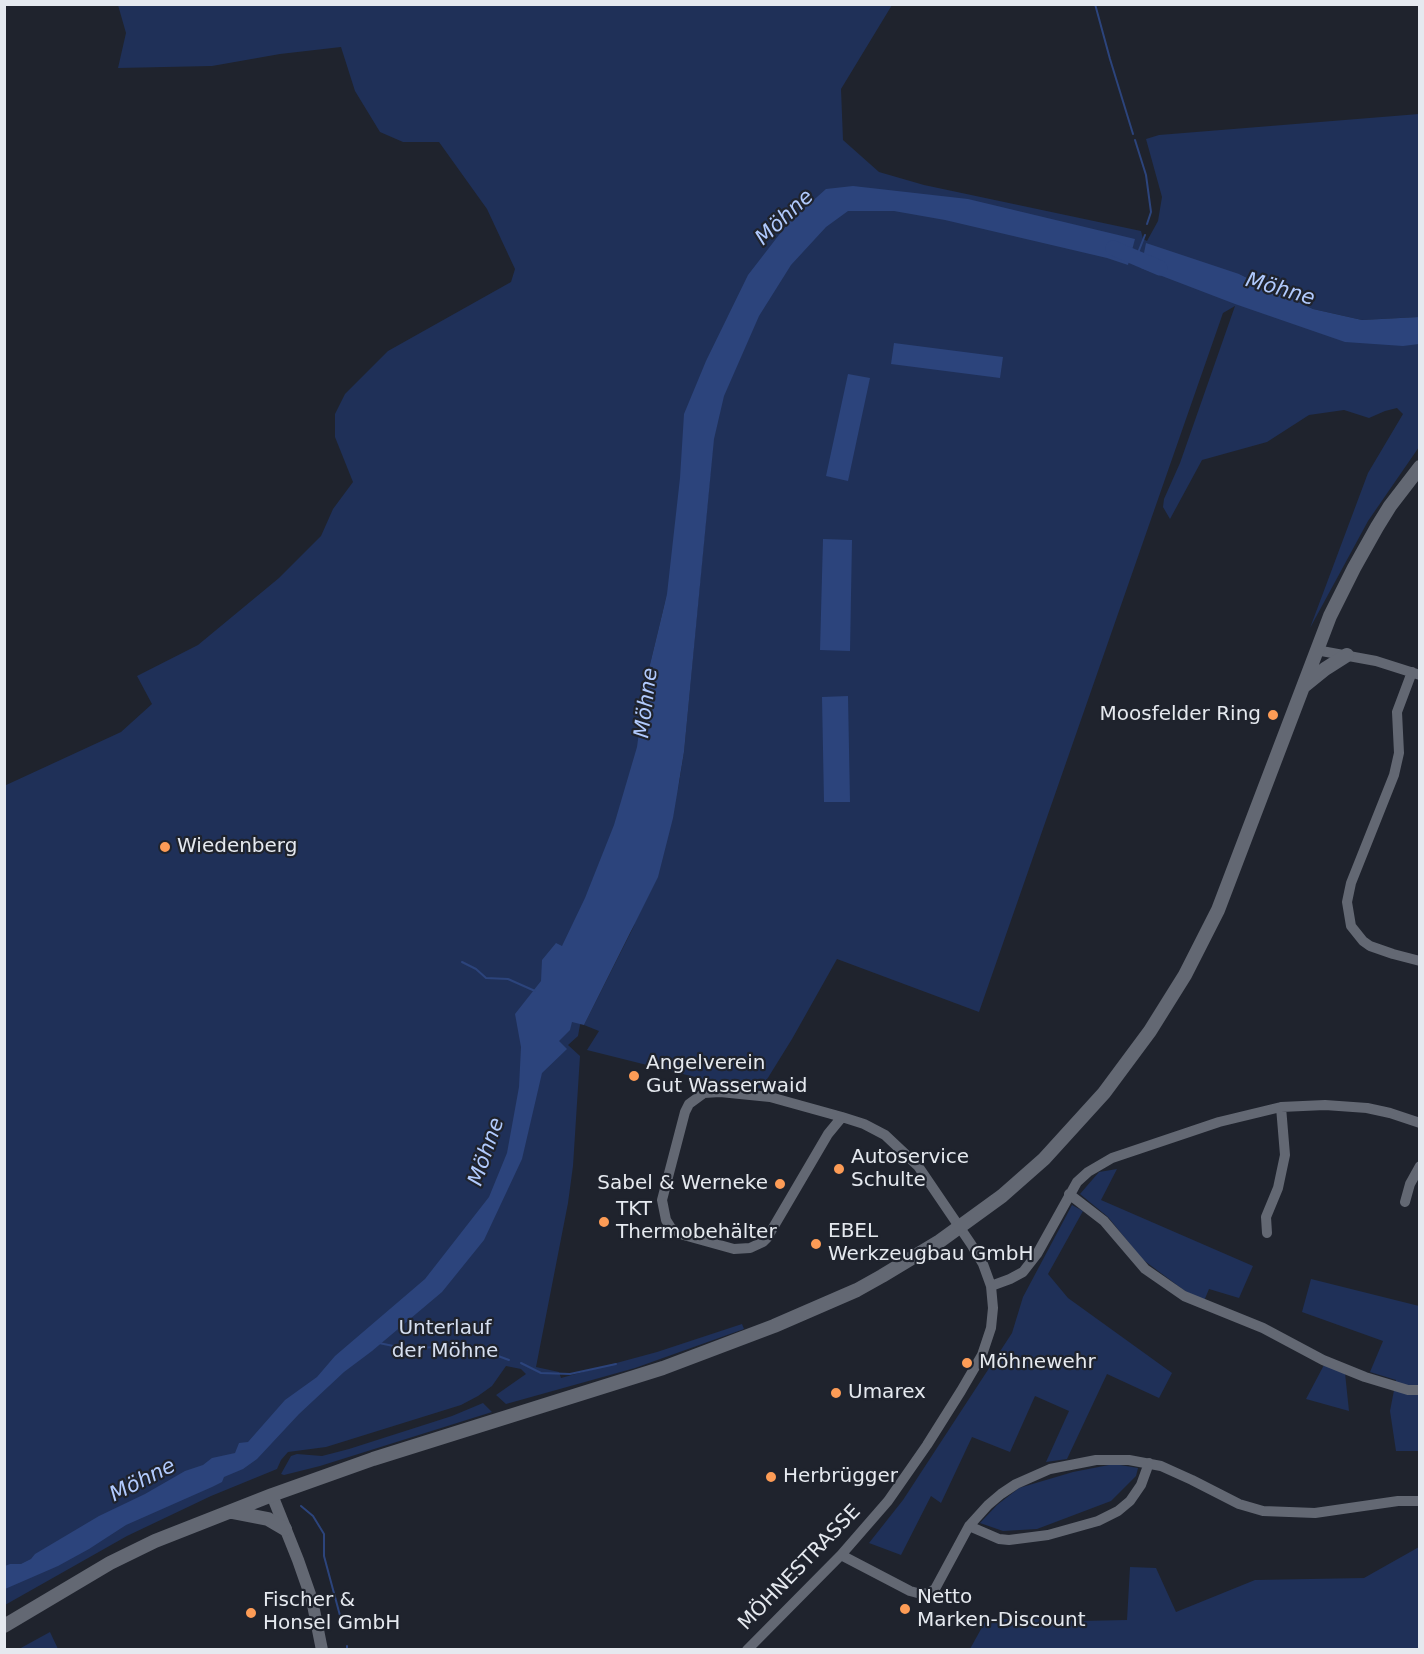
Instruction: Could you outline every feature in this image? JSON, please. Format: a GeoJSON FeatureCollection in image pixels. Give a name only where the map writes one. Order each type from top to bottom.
{"type":"FeatureCollection","features":[{"type":"Feature","properties":{"kind":"main road"},"geometry":{"type":"LineString","coordinates":[[4,1626],[110,1563],[154,1541],[272,1495],[373,1459],[663,1368],[774,1326],[874,1281],[960,1227],[1002,1196],[1060,1142],[1104,1093],[1150,1031],[1185,975],[1218,910],[1316,650],[1338,600],[1390,507],[1419,467]]}},
{"type":"Feature","properties":{"kind":"main road"},"geometry":{"type":"LineString","coordinates":[[1302,687],[1347,655]]}},
{"type":"Feature","properties":{"kind":"main road"},"geometry":{"type":"LineString","coordinates":[[230,1512],[268,1519],[285,1529]]}},
{"type":"Feature","properties":{"kind":"street"},"geometry":{"type":"LineString","coordinates":[[1316,650],[1376,661],[1416,674],[1397,712],[1397,764],[1351,883],[1347,902],[1348,918],[1362,940],[1370,946],[1419,961]]}},
{"type":"Feature","properties":{"kind":"street","name":"MÖHNESTRASSE"},"geometry":{"type":"LineString","coordinates":[[747,1650],[841,1556],[907,1475],[976,1366],[991,1328],[993,1308],[991,1286],[983,1264],[918,1166],[885,1134],[842,1117],[770,1096],[704,1093],[689,1104],[662,1200],[663,1211],[671,1228],[680,1234],[734,1249],[750,1248],[767,1238],[823,1142],[842,1117]]}},
{"type":"Feature","properties":{"kind":"street"},"geometry":{"type":"LineString","coordinates":[[991,1286],[1010,1280],[1023,1272],[1030,1264],[1077,1182],[1088,1172],[1112,1158],[1201,1127],[1241,1115],[1281,1107],[1325,1105],[1367,1108],[1419,1123]]}},
{"type":"Feature","properties":{"kind":"street"},"geometry":{"type":"LineString","coordinates":[[1267,1233],[1266,1217],[1280,1180],[1285,1155],[1281,1107]]}},
{"type":"Feature","properties":{"kind":"street"},"geometry":{"type":"LineString","coordinates":[[1405,1202],[1410,1184],[1419,1166]]}},
{"type":"Feature","properties":{"kind":"street"},"geometry":{"type":"LineString","coordinates":[[1069,1194],[1104,1221],[1145,1269],[1184,1296],[1254,1324],[1323,1360],[1365,1377],[1408,1390],[1419,1390]]}},
{"type":"Feature","properties":{"kind":"street"},"geometry":{"type":"LineString","coordinates":[[841,1556],[910,1591],[921,1594],[929,1593],[935,1589],[969,1526],[988,1505],[1026,1479],[1050,1469],[1084,1461],[1149,1463],[1192,1479],[1239,1504],[1263,1511],[1315,1513],[1398,1501],[1418,1501]]}},
{"type":"Feature","properties":{"kind":"street"},"geometry":{"type":"LineString","coordinates":[[969,1526],[999,1539],[1009,1540],[1048,1535],[1098,1521],[1118,1511],[1130,1501],[1141,1485],[1149,1463]]}},
{"type":"Feature","properties":{"kind":"street"},"geometry":{"type":"LineString","coordinates":[[272,1495],[312,1600],[322,1650]]}},
{"type":"Feature","properties":{"kind":"green space","name":"Unterlauf der Möhne"},"geometry":{"type":"Polygon","coordinates":[[[118,5],[892,5],[841,89],[843,140],[879,172],[924,185],[1141,231],[1143,239],[1147,241],[1158,221],[1162,197],[1146,139],[1159,135],[1419,114],[1419,317],[1362,320],[1313,309],[1239,274],[1314,325],[1419,335],[1419,447],[1368,521],[1310,628],[1368,473],[1403,414],[1397,408],[1369,418],[1344,410],[1309,415],[1267,442],[1202,460],[1170,519],[1163,507],[1164,499],[1180,463],[1235,306],[1223,313],[979,1012],[837,959],[761,1089],[741,1083],[739,1088],[587,1050],[599,1031],[584,1025],[635,924],[617,953],[580,1025],[578,1036],[568,1045],[580,1056],[573,1166],[536,1367],[559,1372],[561,1378],[657,1352],[742,1324],[744,1329],[635,1368],[506,1404],[496,1395],[526,1374],[521,1369],[506,1366],[492,1386],[461,1405],[326,1447],[288,1452],[277,1469],[211,1496],[127,1536],[5,1605],[4,786],[121,732],[152,704],[137,676],[198,645],[279,578],[321,536],[333,509],[353,482],[335,437],[335,414],[345,394],[388,351],[511,282],[515,269],[487,209],[439,142],[403,142],[380,132],[355,91],[341,47],[280,54],[212,66],[118,68],[126,33],[118,5]],[[713,444],[678,789],[684,752],[713,444]],[[667,594],[646,681],[638,736],[667,594]]]}},
{"type":"Feature","properties":{"kind":"green space"},"geometry":{"type":"Polygon","coordinates":[[[1117,1169],[1101,1200],[1253,1266],[1239,1298],[1209,1289],[1204,1301],[1185,1291],[1142,1259],[1108,1217],[1080,1194],[1099,1172],[1117,1169]]]}},
{"type":"Feature","properties":{"kind":"green space"},"geometry":{"type":"Polygon","coordinates":[[[1072,1205],[1083,1211],[1048,1274],[1068,1298],[1172,1373],[1159,1398],[1107,1374],[1067,1459],[1046,1462],[1069,1411],[1035,1396],[1010,1452],[972,1437],[941,1503],[931,1496],[901,1555],[869,1543],[903,1500],[1012,1333],[1023,1297],[1072,1205]]]}},
{"type":"Feature","properties":{"kind":"green space"},"geometry":{"type":"Polygon","coordinates":[[[1311,1279],[1419,1306],[1419,1451],[1396,1451],[1390,1411],[1396,1380],[1370,1372],[1383,1341],[1302,1312],[1311,1279]]]}},
{"type":"Feature","properties":{"kind":"green space"},"geometry":{"type":"Polygon","coordinates":[[[1324,1365],[1345,1373],[1349,1411],[1306,1399],[1324,1365]]]}},
{"type":"Feature","properties":{"kind":"green space"},"geometry":{"type":"Polygon","coordinates":[[[483,1403],[492,1412],[320,1466],[281,1474],[291,1456],[297,1454],[322,1456],[349,1449],[452,1416],[483,1403]]]}},
{"type":"Feature","properties":{"kind":"green space"},"geometry":{"type":"Polygon","coordinates":[[[1114,1464],[1138,1468],[1136,1476],[1111,1501],[1037,1529],[1003,1531],[980,1523],[997,1505],[1019,1488],[1073,1472],[1114,1464]]]}},
{"type":"Feature","properties":{"kind":"green space"},"geometry":{"type":"Polygon","coordinates":[[[1419,1547],[1419,1649],[970,1649],[986,1620],[1023,1618],[1080,1621],[1127,1620],[1130,1567],[1156,1568],[1176,1612],[1255,1580],[1364,1578],[1419,1547]]]}},
{"type":"Feature","properties":{"kind":"green space"},"geometry":{"type":"Polygon","coordinates":[[[50,1632],[58,1649],[19,1649],[50,1632]]]}},
{"type":"Feature","properties":{"kind":"water"},"geometry":{"type":"Polygon","coordinates":[[[853,186],[968,199],[1135,239],[1128,265],[945,220],[894,211],[848,211],[826,227],[791,265],[759,316],[724,396],[714,439],[684,752],[673,818],[658,877],[584,1025],[572,1022],[570,1030],[559,1041],[567,1049],[542,1073],[522,1159],[484,1240],[442,1292],[344,1372],[299,1414],[257,1459],[243,1469],[224,1477],[222,1482],[126,1525],[58,1566],[5,1589],[5,1566],[21,1564],[31,1559],[35,1554],[99,1516],[145,1494],[185,1471],[203,1465],[212,1458],[235,1453],[239,1443],[248,1442],[285,1400],[317,1377],[335,1356],[425,1279],[489,1197],[507,1153],[519,1087],[521,1047],[515,1014],[541,981],[542,960],[556,943],[562,946],[585,898],[614,825],[637,747],[646,681],[667,594],[680,478],[684,414],[706,361],[748,275],[789,222],[826,189],[853,186]]]}},
{"type":"Feature","properties":{"kind":"water"},"geometry":{"type":"Polygon","coordinates":[[[1146,243],[1239,274],[1313,309],[1362,320],[1419,317],[1419,344],[1403,346],[1345,342],[1235,304],[1141,268],[1146,243]]]}},
{"type":"Feature","properties":{"kind":"water"},"geometry":{"type":"Polygon","coordinates":[[[894,343],[1003,357],[1000,378],[891,364],[894,343]]]}},
{"type":"Feature","properties":{"kind":"water"},"geometry":{"type":"Polygon","coordinates":[[[848,374],[870,378],[848,481],[826,476],[848,374]]]}},
{"type":"Feature","properties":{"kind":"water"},"geometry":{"type":"Polygon","coordinates":[[[823,539],[852,540],[850,651],[820,650],[823,539]]]}},
{"type":"Feature","properties":{"kind":"water"},"geometry":{"type":"Polygon","coordinates":[[[848,696],[850,802],[824,802],[822,697],[848,696]]]}},
{"type":"Feature","properties":{"kind":"waterway"},"geometry":{"type":"LineString","coordinates":[[1095,4],[1133,134]]}},
{"type":"Feature","properties":{"kind":"waterway"},"geometry":{"type":"LineString","coordinates":[[1135,140],[1146,175],[1151,212],[1147,224]]}},
{"type":"Feature","properties":{"kind":"waterway"},"geometry":{"type":"LineString","coordinates":[[1136,258],[1145,235]]}},
{"type":"Feature","properties":{"kind":"waterway","name":"Möhne"},"geometry":{"type":"LineString","coordinates":[[1113,248],[1160,268]]}},
{"type":"Feature","properties":{"kind":"waterway"},"geometry":{"type":"LineString","coordinates":[[462,962],[476,969],[486,978],[508,979],[535,991]]}},
{"type":"Feature","properties":{"kind":"waterway"},"geometry":{"type":"LineString","coordinates":[[379,1343],[403,1348],[445,1347],[490,1353],[509,1360]]}},
{"type":"Feature","properties":{"kind":"waterway"},"geometry":{"type":"LineString","coordinates":[[521,1363],[541,1373],[570,1374],[616,1364]]}},
{"type":"Feature","properties":{"kind":"waterway"},"geometry":{"type":"LineString","coordinates":[[301,1506],[313,1516],[324,1534],[324,1556],[342,1623]]}},
{"type":"Feature","properties":{"kind":"place","name":"Moosfelder Ring"},"geometry":{"type":"Point","coordinates":[1273,715]}},
{"type":"Feature","properties":{"kind":"place","name":"Wiedenberg"},"geometry":{"type":"Point","coordinates":[165,847]}},
{"type":"Feature","properties":{"kind":"place","name":"Angelverein Gut Wasserwaid"},"geometry":{"type":"Point","coordinates":[634,1076]}},
{"type":"Feature","properties":{"kind":"place","name":"Autoservice Schulte"},"geometry":{"type":"Point","coordinates":[839,1169]}},
{"type":"Feature","properties":{"kind":"place","name":"Sabel & Werneke"},"geometry":{"type":"Point","coordinates":[780,1184]}},
{"type":"Feature","properties":{"kind":"place","name":"TKT Thermobehälter"},"geometry":{"type":"Point","coordinates":[604,1222]}},
{"type":"Feature","properties":{"kind":"place","name":"EBEL Werkzeugbau GmbH"},"geometry":{"type":"Point","coordinates":[816,1244]}},
{"type":"Feature","properties":{"kind":"place","name":"Möhnewehr"},"geometry":{"type":"Point","coordinates":[967,1363]}},
{"type":"Feature","properties":{"kind":"place","name":"Umarex"},"geometry":{"type":"Point","coordinates":[836,1393]}},
{"type":"Feature","properties":{"kind":"place","name":"Herbrügger"},"geometry":{"type":"Point","coordinates":[771,1477]}},
{"type":"Feature","properties":{"kind":"place","name":"Netto Marken-Discount"},"geometry":{"type":"Point","coordinates":[905,1609]}},
{"type":"Feature","properties":{"kind":"place","name":"Fischer & Honsel GmbH"},"geometry":{"type":"Point","coordinates":[251,1613]}}]}
